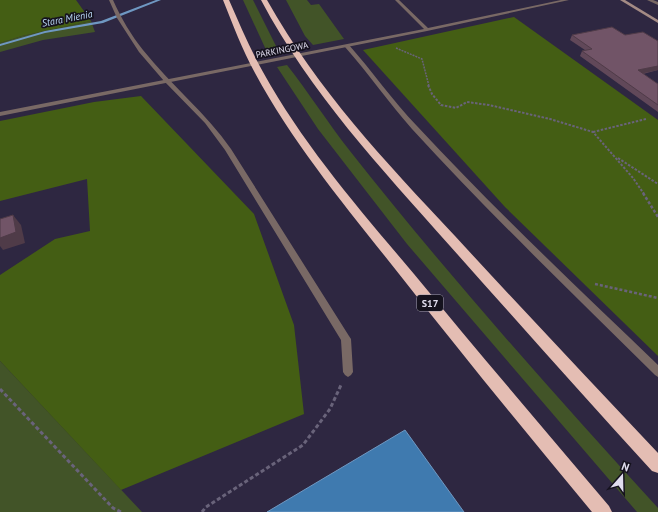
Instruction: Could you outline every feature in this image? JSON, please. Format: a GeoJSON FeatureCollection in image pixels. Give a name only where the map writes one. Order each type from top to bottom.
{"type":"FeatureCollection","features":[{"type":"Feature","properties":{"kind":"highway"},"geometry":{"type":"LineString","coordinates":[[264,0],[284,38],[347,124],[383,166],[658,465]]}},
{"type":"Feature","properties":{"kind":"highway","name":"S17"},"geometry":{"type":"LineString","coordinates":[[227,1],[245,45],[267,87],[287,119],[332,183],[505,397],[603,512]]}},
{"type":"Feature","properties":{"kind":"main road"},"geometry":{"type":"LineString","coordinates":[[622,0],[658,22]]}},
{"type":"Feature","properties":{"kind":"street"},"geometry":{"type":"LineString","coordinates":[[111,0],[122,25],[167,82],[208,123],[228,150],[346,339],[348,372]]}},
{"type":"Feature","properties":{"kind":"street"},"geometry":{"type":"LineString","coordinates":[[397,0],[427,30]]}},
{"type":"Feature","properties":{"kind":"street","name":"PARKINGOWA"},"geometry":{"type":"LineString","coordinates":[[0,114],[427,30],[567,0]]}},
{"type":"Feature","properties":{"kind":"street"},"geometry":{"type":"LineString","coordinates":[[649,0],[658,4]]}},
{"type":"Feature","properties":{"kind":"street"},"geometry":{"type":"LineString","coordinates":[[347,46],[372,74],[395,106],[461,176],[658,372]]}},
{"type":"Feature","properties":{"kind":"path"},"geometry":{"type":"LineString","coordinates":[[376,40],[422,59],[427,74],[428,89],[441,105],[456,108],[467,102],[489,105],[550,119],[593,132],[616,156],[633,178],[658,217]]}},
{"type":"Feature","properties":{"kind":"path"},"geometry":{"type":"LineString","coordinates":[[593,132],[646,119]]}},
{"type":"Feature","properties":{"kind":"path"},"geometry":{"type":"LineString","coordinates":[[616,156],[658,184]]}},
{"type":"Feature","properties":{"kind":"path"},"geometry":{"type":"LineString","coordinates":[[595,284],[658,298]]}},
{"type":"Feature","properties":{"kind":"path"},"geometry":{"type":"LineString","coordinates":[[202,512],[206,507],[303,445],[330,409],[348,372]]}},
{"type":"Feature","properties":{"kind":"path"},"geometry":{"type":"LineString","coordinates":[[0,389],[113,508],[121,512]]}},
{"type":"Feature","properties":{"kind":"green space"},"geometry":{"type":"Polygon","coordinates":[[[0,0],[76,0],[91,21],[22,36],[0,43],[0,0]]]}},
{"type":"Feature","properties":{"kind":"green space"},"geometry":{"type":"Polygon","coordinates":[[[243,0],[253,0],[278,50],[267,52],[243,0]]]}},
{"type":"Feature","properties":{"kind":"green space"},"geometry":{"type":"Polygon","coordinates":[[[286,0],[307,0],[311,5],[319,4],[344,39],[313,45],[305,36],[286,0]]]}},
{"type":"Feature","properties":{"kind":"green space"},"geometry":{"type":"Polygon","coordinates":[[[514,17],[658,120],[658,356],[505,207],[363,50],[514,17]]]}},
{"type":"Feature","properties":{"kind":"green space"},"geometry":{"type":"Polygon","coordinates":[[[91,21],[95,32],[43,40],[0,52],[0,43],[22,36],[91,21]]]}},
{"type":"Feature","properties":{"kind":"green space"},"geometry":{"type":"Polygon","coordinates":[[[287,65],[350,151],[424,242],[579,421],[658,508],[658,512],[637,512],[407,244],[318,129],[277,67],[287,65]]]}},
{"type":"Feature","properties":{"kind":"green space"},"geometry":{"type":"Polygon","coordinates":[[[141,96],[254,214],[294,325],[304,414],[121,490],[0,361],[0,275],[55,239],[90,231],[87,179],[0,201],[0,121],[94,102],[141,96]]]}},
{"type":"Feature","properties":{"kind":"green space"},"geometry":{"type":"Polygon","coordinates":[[[0,361],[142,512],[0,512],[0,361]]]}},
{"type":"Feature","properties":{"kind":"water"},"geometry":{"type":"Polygon","coordinates":[[[405,430],[464,512],[267,512],[405,430]]]}},
{"type":"Feature","properties":{"kind":"building"},"geometry":{"type":"Polygon","coordinates":[[[612,27],[625,35],[643,32],[658,41],[658,66],[638,70],[658,84],[658,105],[582,51],[592,49],[572,35],[612,27]]]}},
{"type":"Feature","properties":{"kind":"building"},"geometry":{"type":"Polygon","coordinates":[[[13,215],[16,232],[0,238],[0,219],[13,215]]]}},
{"type":"Feature","properties":{"kind":"waterway","name":"Stara Mienia"},"geometry":{"type":"LineString","coordinates":[[0,45],[45,32],[102,22],[159,0]]}}]}
